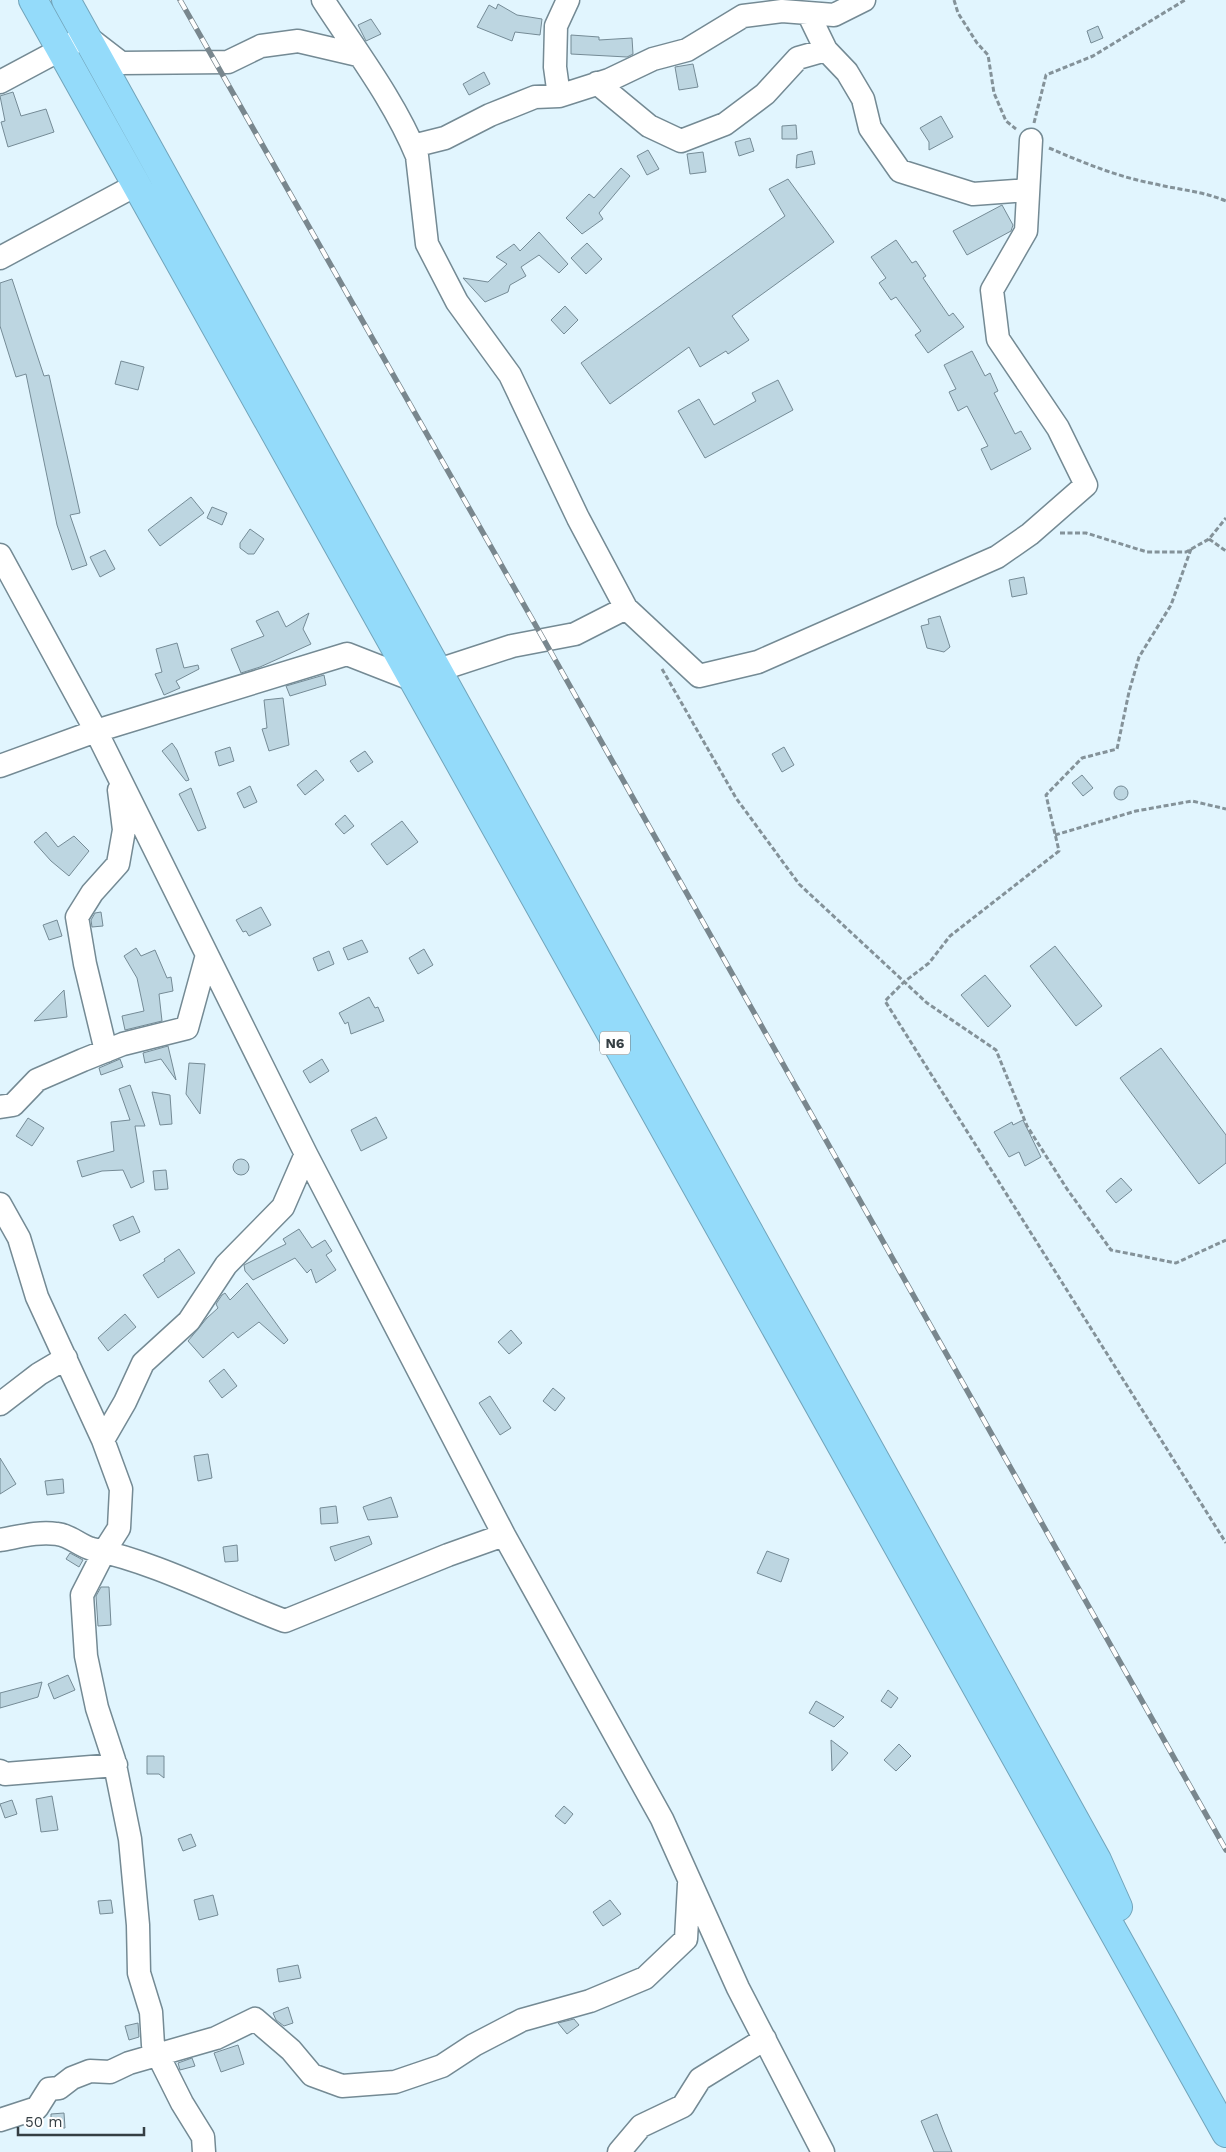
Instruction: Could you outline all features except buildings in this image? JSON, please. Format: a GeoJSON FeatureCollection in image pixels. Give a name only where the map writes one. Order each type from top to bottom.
{"type":"FeatureCollection","features":[{"type":"Feature","properties":{"kind":"highway","name":"N6"},"geometry":{"type":"LineString","coordinates":[[33,0],[411,679],[1226,2133]]}},
{"type":"Feature","properties":{"kind":"highway","name":"N6"},"geometry":{"type":"LineString","coordinates":[[66,0],[1096,1860],[1200,2085]]}},
{"type":"Feature","properties":{"kind":"street"},"geometry":{"type":"LineString","coordinates":[[323,0],[398,116],[413,146],[417,156],[427,244],[457,302],[510,375],[578,518],[626,608],[699,676],[758,662],[997,557],[1030,534],[1086,485],[1058,428],[998,339],[992,290],[1026,231],[1031,140]]}},
{"type":"Feature","properties":{"kind":"street"},"geometry":{"type":"LineString","coordinates":[[559,96],[555,67],[556,26],[568,0]]}},
{"type":"Feature","properties":{"kind":"street"},"geometry":{"type":"LineString","coordinates":[[413,146],[445,138],[490,115],[535,97],[559,96],[597,83],[653,59],[687,50],[743,16],[782,10],[834,15],[864,0]]}},
{"type":"Feature","properties":{"kind":"street"},"geometry":{"type":"LineString","coordinates":[[808,13],[826,50],[847,72],[863,99],[870,128],[900,171],[973,194],[1028,190]]}},
{"type":"Feature","properties":{"kind":"street"},"geometry":{"type":"LineString","coordinates":[[0,82],[86,36],[121,63],[228,62],[261,46],[298,41],[358,55]]}},
{"type":"Feature","properties":{"kind":"street"},"geometry":{"type":"LineString","coordinates":[[597,83],[649,126],[681,141],[725,124],[765,94],[798,58],[826,50]]}},
{"type":"Feature","properties":{"kind":"street"},"geometry":{"type":"LineString","coordinates":[[0,258],[136,185]]}},
{"type":"Feature","properties":{"kind":"street"},"geometry":{"type":"LineString","coordinates":[[0,555],[96,731],[306,1154],[504,1535],[662,1819],[738,1988],[822,2152]]}},
{"type":"Feature","properties":{"kind":"street"},"geometry":{"type":"LineString","coordinates":[[0,766],[96,731],[347,654],[411,679],[438,672],[512,646],[576,634],[626,608]]}},
{"type":"Feature","properties":{"kind":"street"},"geometry":{"type":"LineString","coordinates":[[106,1051],[77,917],[92,893],[118,864],[124,830],[116,772]]}},
{"type":"Feature","properties":{"kind":"street"},"geometry":{"type":"LineString","coordinates":[[0,1107],[13,1105],[37,1080],[123,1044],[187,1028],[207,955]]}},
{"type":"Feature","properties":{"kind":"street"},"geometry":{"type":"LineString","coordinates":[[103,1440],[125,1402],[143,1363],[189,1321],[226,1265],[283,1207],[306,1154]]}},
{"type":"Feature","properties":{"kind":"street"},"geometry":{"type":"LineString","coordinates":[[0,1204],[19,1238],[38,1297],[103,1440],[122,1489],[119,1528],[105,1550],[82,1595],[86,1656],[98,1708],[116,1766],[130,1839],[138,1925],[139,1973],[151,2012],[153,2045],[182,2103],[203,2136],[204,2152]]}},
{"type":"Feature","properties":{"kind":"street"},"geometry":{"type":"LineString","coordinates":[[0,1404],[39,1374],[66,1358]]}},
{"type":"Feature","properties":{"kind":"street"},"geometry":{"type":"LineString","coordinates":[[0,1540],[28,1535],[56,1534],[90,1548],[105,1550],[168,1573],[229,1600],[285,1621],[448,1555],[504,1535]]}},
{"type":"Feature","properties":{"kind":"street"},"geometry":{"type":"LineString","coordinates":[[0,1771],[5,1774],[116,1766]]}},
{"type":"Feature","properties":{"kind":"street"},"geometry":{"type":"LineString","coordinates":[[0,2120],[37,2108],[49,2089],[59,2088],[72,2078],[90,2071],[110,2072],[158,2055],[216,2038],[255,2019],[292,2050],[312,2075],[342,2086],[395,2082],[442,2066],[474,2045],[522,2020],[590,2001],[645,1978],[686,1939],[690,1880]]}},
{"type":"Feature","properties":{"kind":"street"},"geometry":{"type":"LineString","coordinates":[[619,2152],[641,2126],[682,2106],[700,2079],[765,2039]]}},
{"type":"Feature","properties":{"kind":"path"},"geometry":{"type":"LineString","coordinates":[[954,0],[958,13],[977,43],[988,55],[994,93],[1006,121],[1031,140],[1098,169],[1154,184],[1205,193],[1226,202]]}},
{"type":"Feature","properties":{"kind":"path"},"geometry":{"type":"LineString","coordinates":[[1031,140],[1032,127],[1046,76],[1093,56],[1185,0]]}},
{"type":"Feature","properties":{"kind":"path"},"geometry":{"type":"LineString","coordinates":[[1030,534],[1086,533],[1147,552],[1186,552],[1209,539],[1226,518]]}},
{"type":"Feature","properties":{"kind":"path"},"geometry":{"type":"LineString","coordinates":[[1209,539],[1226,551]]}},
{"type":"Feature","properties":{"kind":"path"},"geometry":{"type":"LineString","coordinates":[[1191,549],[1171,605],[1139,657],[1129,692],[1117,749],[1082,758],[1046,795],[1059,851],[950,936],[928,963],[904,982],[885,1001],[1226,1543]]}},
{"type":"Feature","properties":{"kind":"path"},"geometry":{"type":"LineString","coordinates":[[660,665],[736,798],[799,884],[928,1003],[996,1050],[1027,1126],[1067,1189],[1111,1250],[1176,1264],[1226,1240]]}},
{"type":"Feature","properties":{"kind":"path"},"geometry":{"type":"LineString","coordinates":[[1055,835],[1136,811],[1192,801],[1226,809]]}},
{"type":"Feature","properties":{"kind":"railway"},"geometry":{"type":"LineString","coordinates":[[180,0],[544,640],[1226,1850]]}}]}
